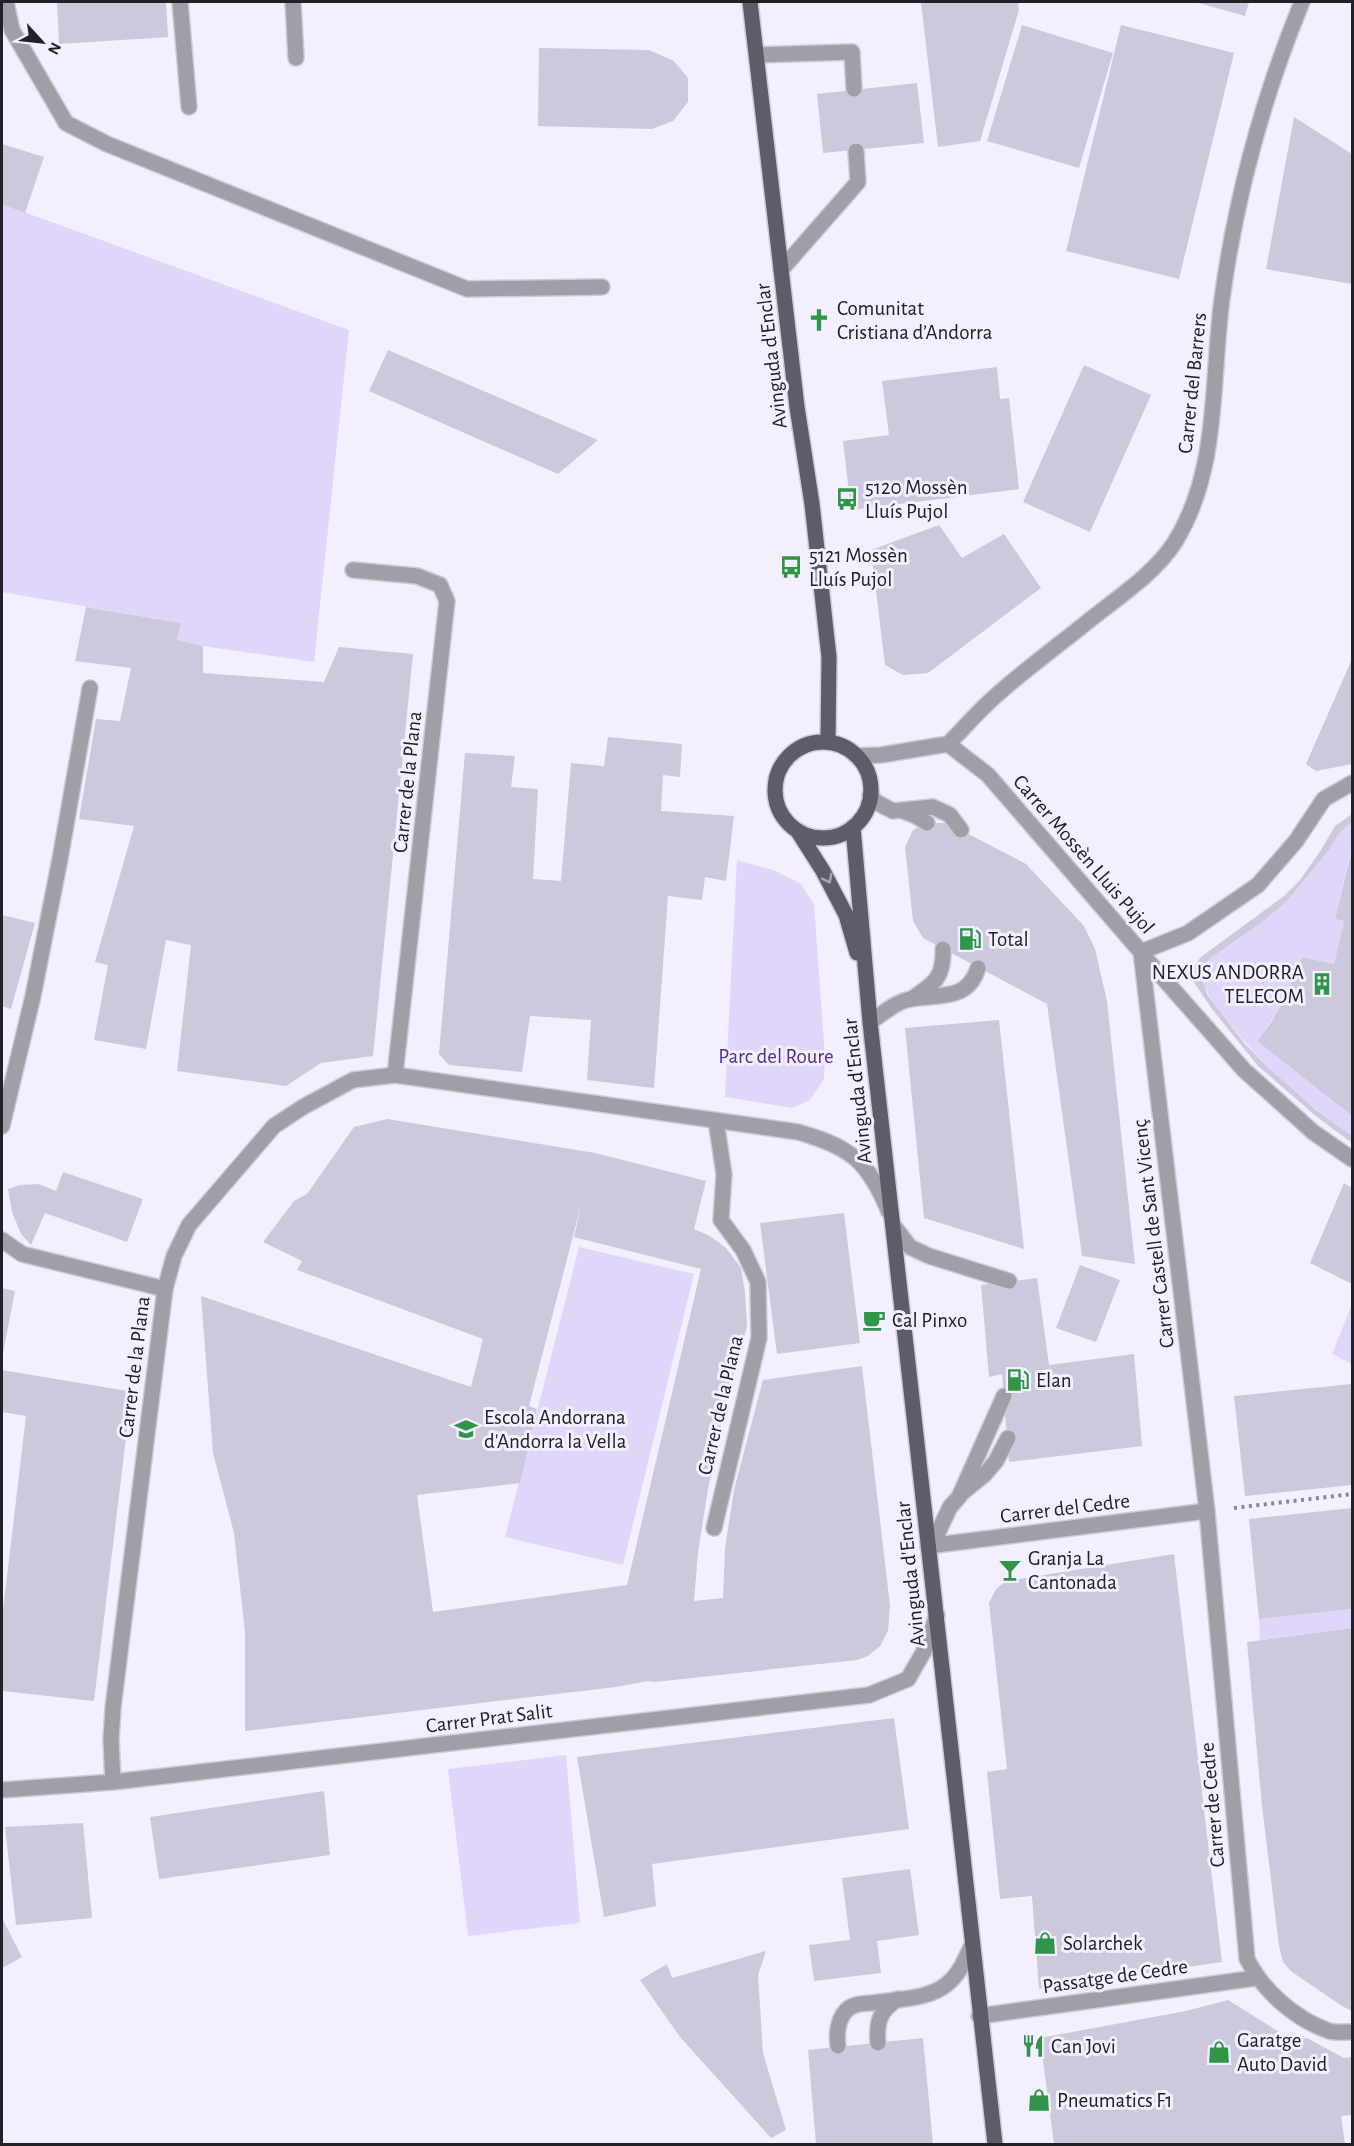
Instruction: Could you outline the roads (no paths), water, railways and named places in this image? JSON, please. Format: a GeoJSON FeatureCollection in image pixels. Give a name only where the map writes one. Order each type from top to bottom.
{"type":"FeatureCollection","features":[{"type":"Feature","properties":{"kind":"main road","name":"Avinguda d'Enclar"},"geometry":{"type":"LineString","coordinates":[[750,2],[797,407],[812,504],[827,646],[828,742]]}},
{"type":"Feature","properties":{"kind":"main road"},"geometry":{"type":"LineString","coordinates":[[814,742],[828,742],[838,744],[856,756],[865,767],[870,795],[864,813],[853,827],[843,833],[819,837],[797,830],[786,820],[778,808],[775,795],[780,767],[789,756],[800,747],[814,742]]}},
{"type":"Feature","properties":{"kind":"main road","name":"Avinguda d'Enclar"},"geometry":{"type":"LineString","coordinates":[[853,827],[870,1022],[995,2145]]}},
{"type":"Feature","properties":{"kind":"main road","name":"Avinguda d'Enclar"},"geometry":{"type":"LineString","coordinates":[[797,830],[823,871],[846,915],[868,999]]}},
{"type":"Feature","properties":{"kind":"street"},"geometry":{"type":"LineString","coordinates":[[6,2],[12,30],[66,123],[107,144],[466,289],[602,287]]}},
{"type":"Feature","properties":{"kind":"street"},"geometry":{"type":"LineString","coordinates":[[180,2],[189,107]]}},
{"type":"Feature","properties":{"kind":"street"},"geometry":{"type":"LineString","coordinates":[[293,2],[296,58]]}},
{"type":"Feature","properties":{"kind":"street","name":"Carrer del Barrers"},"geometry":{"type":"LineString","coordinates":[[948,744],[990,701],[1152,570],[1174,543],[1192,506],[1204,471],[1211,429],[1222,301],[1236,210],[1261,115],[1279,59],[1302,2]]}},
{"type":"Feature","properties":{"kind":"street"},"geometry":{"type":"LineString","coordinates":[[757,55],[852,52],[854,89]]}},
{"type":"Feature","properties":{"kind":"street"},"geometry":{"type":"LineString","coordinates":[[781,270],[858,182],[856,151]]}},
{"type":"Feature","properties":{"kind":"street","name":"Carrer de la Plana"},"geometry":{"type":"LineString","coordinates":[[353,570],[417,576],[440,585],[447,601],[395,1074]]}},
{"type":"Feature","properties":{"kind":"street"},"geometry":{"type":"LineString","coordinates":[[2,1126],[35,984],[90,688]]}},
{"type":"Feature","properties":{"kind":"street"},"geometry":{"type":"LineString","coordinates":[[856,756],[881,755],[948,744]]}},
{"type":"Feature","properties":{"kind":"street","name":"Carrer Mossèn Lluis Pujol"},"geometry":{"type":"LineString","coordinates":[[948,744],[988,775],[1141,952],[1188,933],[1258,885],[1296,841],[1324,799],[1353,783]]}},
{"type":"Feature","properties":{"kind":"street"},"geometry":{"type":"LineString","coordinates":[[870,795],[884,807],[893,811],[933,807],[950,815],[961,830]]}},
{"type":"Feature","properties":{"kind":"street"},"geometry":{"type":"LineString","coordinates":[[901,810],[927,823]]}},
{"type":"Feature","properties":{"kind":"street"},"geometry":{"type":"LineString","coordinates":[[911,1000],[940,975],[944,966],[943,949]]}},
{"type":"Feature","properties":{"kind":"street"},"geometry":{"type":"LineString","coordinates":[[1141,952],[1244,1070],[1313,1132],[1353,1159]]}},
{"type":"Feature","properties":{"kind":"street","name":"Carrer Castell de Sant Vicenç"},"geometry":{"type":"LineString","coordinates":[[1141,952],[1207,1511]]}},
{"type":"Feature","properties":{"kind":"street"},"geometry":{"type":"LineString","coordinates":[[870,1022],[904,1001],[964,991],[974,980],[978,968]]}},
{"type":"Feature","properties":{"kind":"street","name":"Carrer de la Plana"},"geometry":{"type":"LineString","coordinates":[[113,1782],[111,1740],[113,1708],[165,1289],[174,1256],[189,1225],[274,1126],[303,1107],[353,1080],[395,1074],[798,1132],[822,1139],[850,1153],[866,1167],[878,1186],[893,1222],[910,1247],[929,1256],[1009,1281]]}},
{"type":"Feature","properties":{"kind":"street","name":"Carrer de la Plana"},"geometry":{"type":"LineString","coordinates":[[714,1528],[759,1338],[758,1282],[743,1250],[721,1220],[724,1174],[716,1120]]}},
{"type":"Feature","properties":{"kind":"street"},"geometry":{"type":"LineString","coordinates":[[2,1240],[22,1254],[165,1289]]}},
{"type":"Feature","properties":{"kind":"street"},"geometry":{"type":"LineString","coordinates":[[958,1497],[1004,1396]]}},
{"type":"Feature","properties":{"kind":"street"},"geometry":{"type":"LineString","coordinates":[[930,1545],[958,1497],[985,1474],[996,1461],[1008,1438]]}},
{"type":"Feature","properties":{"kind":"street","name":"Carrer del Cedre"},"geometry":{"type":"LineString","coordinates":[[930,1545],[1207,1511]]}},
{"type":"Feature","properties":{"kind":"street","name":"Carrer de Cedre"},"geometry":{"type":"LineString","coordinates":[[1207,1511],[1246,1959],[1256,1977],[1283,2004],[1331,2032],[1353,2032]]}},
{"type":"Feature","properties":{"kind":"street","name":"Carrer Prat Salit"},"geometry":{"type":"LineString","coordinates":[[2,1790],[113,1782],[869,1695],[908,1679],[924,1651],[937,1615]]}},
{"type":"Feature","properties":{"kind":"street"},"geometry":{"type":"LineString","coordinates":[[838,2046],[836,2033],[848,2008],[859,2004],[928,1995],[947,1985],[959,1971],[972,1945]]}},
{"type":"Feature","properties":{"kind":"street","name":"Passatge de Cedre"},"geometry":{"type":"LineString","coordinates":[[979,2016],[1256,1977]]}},
{"type":"Feature","properties":{"kind":"street"},"geometry":{"type":"LineString","coordinates":[[878,2043],[879,2018],[888,2005],[898,1999]]}},
{"type":"Feature","properties":{"kind":"place","name":"Comunitat Cristiana d’Andorra"},"geometry":{"type":"Point","coordinates":[819,320]}},
{"type":"Feature","properties":{"kind":"place","name":"5120 Mossèn Lluís Pujol"},"geometry":{"type":"Point","coordinates":[847,499]}},
{"type":"Feature","properties":{"kind":"place","name":"5121 Mossèn Lluís Pujol"},"geometry":{"type":"Point","coordinates":[791,567]}},
{"type":"Feature","properties":{"kind":"place","name":"Total"},"geometry":{"type":"Point","coordinates":[970,939]}},
{"type":"Feature","properties":{"kind":"place","name":"NEXUS ANDORRA TELECOM"},"geometry":{"type":"Point","coordinates":[1322,984]}},
{"type":"Feature","properties":{"kind":"place","name":"Cal Pinxo"},"geometry":{"type":"Point","coordinates":[874,1320]}},
{"type":"Feature","properties":{"kind":"place","name":"Elan"},"geometry":{"type":"Point","coordinates":[1018,1380]}},
{"type":"Feature","properties":{"kind":"place","name":"Escola Andorrana d'Andorra la Vella"},"geometry":{"type":"Point","coordinates":[466,1429]}},
{"type":"Feature","properties":{"kind":"place","name":"Granja La Cantonada"},"geometry":{"type":"Point","coordinates":[1010,1570]}},
{"type":"Feature","properties":{"kind":"place","name":"Solarchek"},"geometry":{"type":"Point","coordinates":[1045,1943]}},
{"type":"Feature","properties":{"kind":"place","name":"Can Jovi"},"geometry":{"type":"Point","coordinates":[1033,2046]}},
{"type":"Feature","properties":{"kind":"place","name":"Garatge Auto David"},"geometry":{"type":"Point","coordinates":[1219,2052]}},
{"type":"Feature","properties":{"kind":"place","name":"Pneumatics F1"},"geometry":{"type":"Point","coordinates":[1039,2100]}},
{"type":"Feature","properties":{"kind":"park label","name":"Parc del Roure"},"geometry":{"type":"Point","coordinates":[776,1056]}}]}
